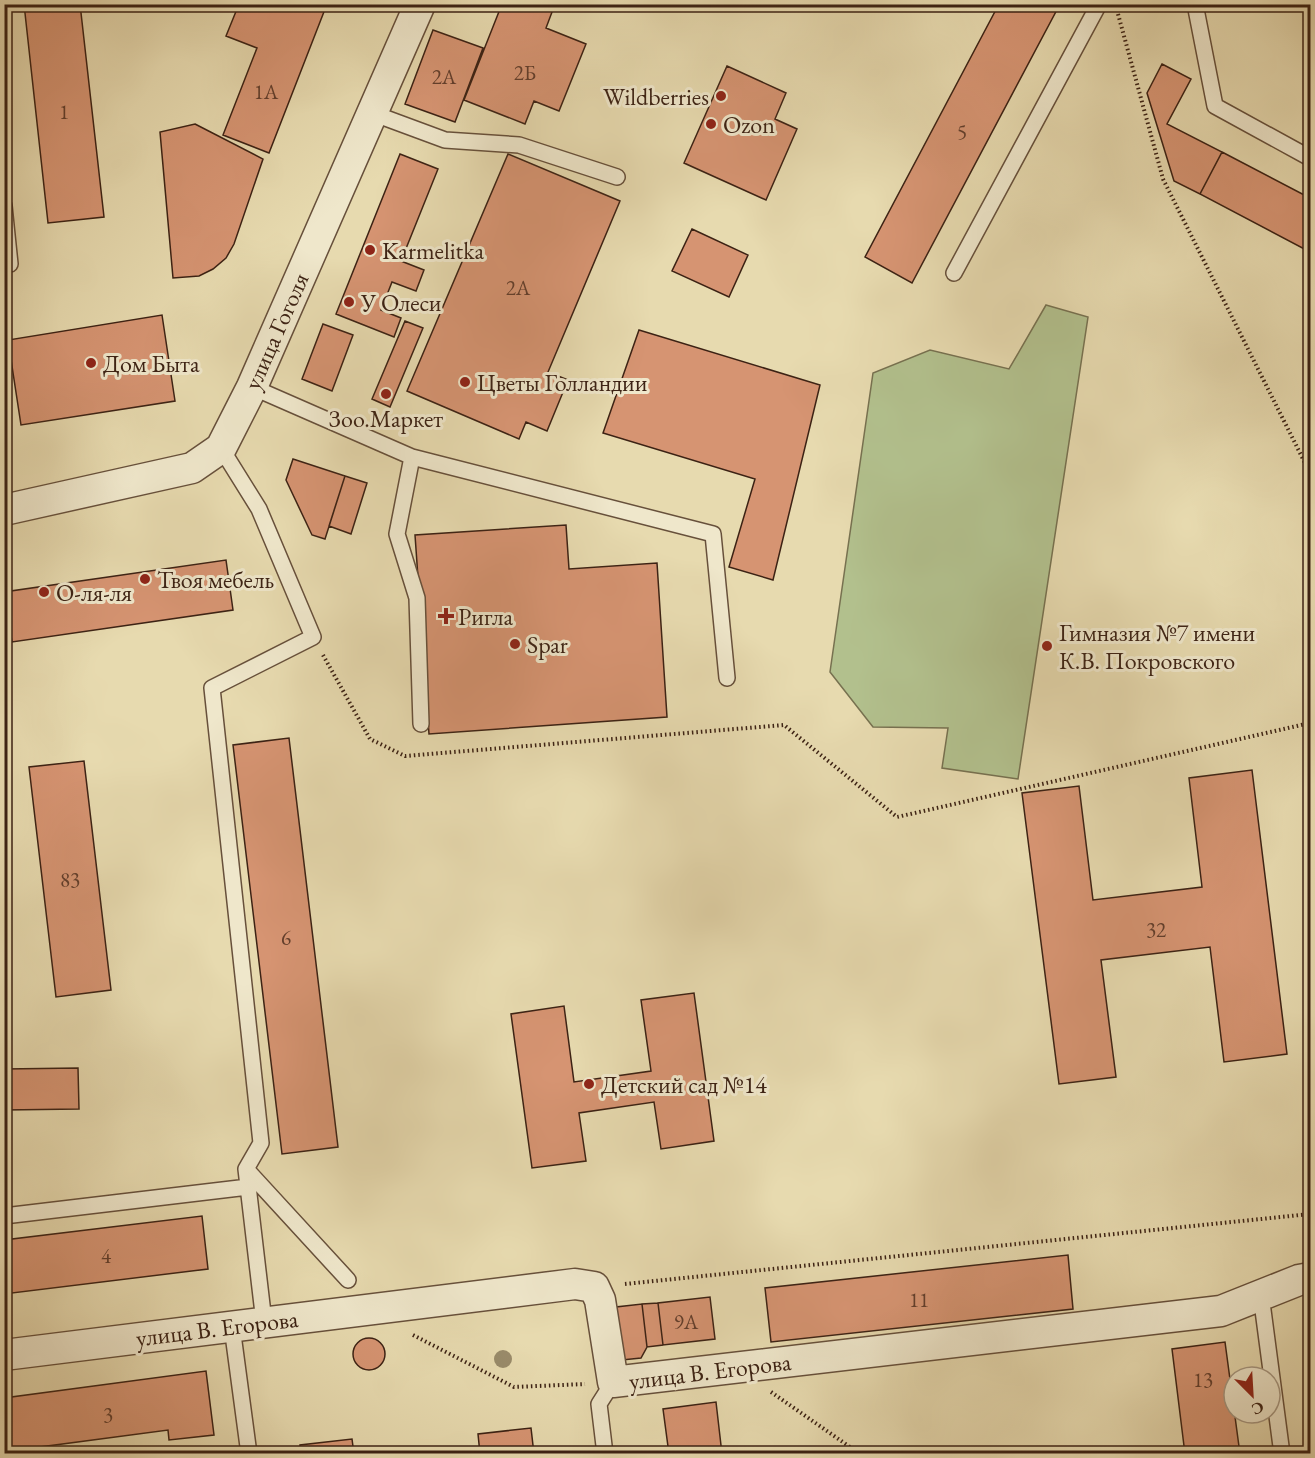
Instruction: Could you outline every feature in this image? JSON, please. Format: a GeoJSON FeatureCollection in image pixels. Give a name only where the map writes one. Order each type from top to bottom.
{"type":"FeatureCollection","features":[{"type":"Feature","properties":{"kind":"street","name":"улица Гоголя"},"geometry":{"type":"LineString","coordinates":[[4,510],[192,468],[221,448],[252,387],[420,4]]}},
{"type":"Feature","properties":{"kind":"street","name":"улица В. Егорова"},"geometry":{"type":"LineString","coordinates":[[4,1355],[575,1284],[594,1287],[600,1299],[612,1382],[1221,1311],[1299,1280],[1311,1278]]}},
{"type":"Feature","properties":{"kind":"lane"},"geometry":{"type":"LineString","coordinates":[[954,273],[1099,4]]}},
{"type":"Feature","properties":{"kind":"lane"},"geometry":{"type":"LineString","coordinates":[[1195,4],[1215,106],[1311,158]]}},
{"type":"Feature","properties":{"kind":"lane"},"geometry":{"type":"LineString","coordinates":[[372,113],[445,140],[519,146],[617,177]]}},
{"type":"Feature","properties":{"kind":"lane"},"geometry":{"type":"LineString","coordinates":[[4,206],[10,264],[4,264]]}},
{"type":"Feature","properties":{"kind":"lane"},"geometry":{"type":"LineString","coordinates":[[252,387],[412,457],[714,534],[727,678]]}},
{"type":"Feature","properties":{"kind":"lane"},"geometry":{"type":"LineString","coordinates":[[221,448],[259,509],[314,637],[212,688],[261,1143],[246,1169],[264,1323]]}},
{"type":"Feature","properties":{"kind":"lane"},"geometry":{"type":"LineString","coordinates":[[412,457],[397,534],[417,598],[421,724]]}},
{"type":"Feature","properties":{"kind":"lane"},"geometry":{"type":"LineString","coordinates":[[246,1169],[348,1281]]}},
{"type":"Feature","properties":{"kind":"lane"},"geometry":{"type":"LineString","coordinates":[[4,1216],[248,1187]]}},
{"type":"Feature","properties":{"kind":"lane"},"geometry":{"type":"LineString","coordinates":[[1261,1295],[1282,1454]]}},
{"type":"Feature","properties":{"kind":"lane"},"geometry":{"type":"LineString","coordinates":[[232,1327],[249,1454]]}},
{"type":"Feature","properties":{"kind":"lane"},"geometry":{"type":"LineString","coordinates":[[605,1454],[599,1404],[612,1382]]}},
{"type":"Feature","properties":{"kind":"path"},"geometry":{"type":"LineString","coordinates":[[1116,4],[1163,179],[1311,473]]}},
{"type":"Feature","properties":{"kind":"path"},"geometry":{"type":"LineString","coordinates":[[314,637],[370,739],[405,756],[784,725],[897,817],[1311,723]]}},
{"type":"Feature","properties":{"kind":"path"},"geometry":{"type":"LineString","coordinates":[[594,1287],[1311,1214]]}},
{"type":"Feature","properties":{"kind":"path"},"geometry":{"type":"LineString","coordinates":[[374,1309],[384,1320],[514,1387],[612,1382]]}},
{"type":"Feature","properties":{"kind":"path"},"geometry":{"type":"LineString","coordinates":[[736,1368],[860,1454]]}},
{"type":"Feature","properties":{"kind":"green space"},"geometry":{"type":"Polygon","coordinates":[[[1046,305],[1088,317],[1018,779],[942,768],[948,728],[873,727],[830,672],[873,373],[930,350],[1009,369],[1046,305]]]}},
{"type":"Feature","properties":{"kind":"building"},"geometry":{"type":"Polygon","coordinates":[[[24,4],[80,4],[104,217],[48,223],[24,4]]]}},
{"type":"Feature","properties":{"kind":"building"},"geometry":{"type":"Polygon","coordinates":[[[239,4],[265,4],[273,8],[274,4],[327,4],[269,153],[223,135],[257,48],[226,36],[239,4]]]}},
{"type":"Feature","properties":{"kind":"building"},"geometry":{"type":"Polygon","coordinates":[[[502,4],[555,4],[546,28],[586,44],[559,111],[534,101],[525,124],[464,100],[502,4]]]}},
{"type":"Feature","properties":{"kind":"building"},"geometry":{"type":"Polygon","coordinates":[[[999,4],[1060,4],[912,283],[865,257],[999,4]]]}},
{"type":"Feature","properties":{"kind":"building"},"geometry":{"type":"Polygon","coordinates":[[[433,30],[483,48],[455,122],[405,104],[433,30]]]}},
{"type":"Feature","properties":{"kind":"building"},"geometry":{"type":"Polygon","coordinates":[[[1162,64],[1191,79],[1167,124],[1222,152],[1200,194],[1174,181],[1147,93],[1162,64]]]}},
{"type":"Feature","properties":{"kind":"building"},"geometry":{"type":"Polygon","coordinates":[[[727,66],[786,93],[775,119],[797,129],[766,200],[684,163],[727,66]]]}},
{"type":"Feature","properties":{"kind":"building"},"geometry":{"type":"Polygon","coordinates":[[[195,124],[263,159],[234,244],[226,258],[213,269],[199,276],[173,278],[160,132],[195,124]]]}},
{"type":"Feature","properties":{"kind":"building"},"geometry":{"type":"Polygon","coordinates":[[[1222,152],[1310,198],[1310,252],[1200,194],[1222,152]]]}},
{"type":"Feature","properties":{"kind":"building"},"geometry":{"type":"Polygon","coordinates":[[[400,154],[438,169],[401,261],[424,270],[416,291],[392,282],[381,310],[401,318],[394,337],[336,314],[400,154]]]}},
{"type":"Feature","properties":{"kind":"building"},"geometry":{"type":"Polygon","coordinates":[[[508,154],[620,201],[548,372],[568,380],[547,431],[526,422],[519,439],[407,391],[508,154]]]}},
{"type":"Feature","properties":{"kind":"building"},"geometry":{"type":"Polygon","coordinates":[[[692,229],[748,255],[729,297],[672,271],[692,229]]]}},
{"type":"Feature","properties":{"kind":"building"},"geometry":{"type":"Polygon","coordinates":[[[162,315],[175,401],[21,425],[8,340],[162,315]]]}},
{"type":"Feature","properties":{"kind":"building"},"geometry":{"type":"Polygon","coordinates":[[[405,321],[423,328],[390,407],[372,399],[405,321]]]}},
{"type":"Feature","properties":{"kind":"building"},"geometry":{"type":"Polygon","coordinates":[[[323,324],[353,335],[332,391],[302,379],[323,324]]]}},
{"type":"Feature","properties":{"kind":"building"},"geometry":{"type":"Polygon","coordinates":[[[639,330],[820,385],[773,580],[729,567],[755,479],[603,433],[639,330]]]}},
{"type":"Feature","properties":{"kind":"building"},"geometry":{"type":"Polygon","coordinates":[[[293,459],[345,476],[325,539],[312,535],[286,480],[293,459]]]}},
{"type":"Feature","properties":{"kind":"building"},"geometry":{"type":"Polygon","coordinates":[[[345,476],[367,483],[351,534],[329,526],[345,476]]]}},
{"type":"Feature","properties":{"kind":"building"},"geometry":{"type":"Polygon","coordinates":[[[566,525],[569,569],[657,563],[667,717],[429,734],[415,535],[566,525]]]}},
{"type":"Feature","properties":{"kind":"building"},"geometry":{"type":"Polygon","coordinates":[[[226,560],[233,610],[12,642],[4,592],[226,560]]]}},
{"type":"Feature","properties":{"kind":"building"},"geometry":{"type":"Polygon","coordinates":[[[289,738],[338,1147],[282,1154],[233,745],[289,738]]]}},
{"type":"Feature","properties":{"kind":"building"},"geometry":{"type":"Polygon","coordinates":[[[84,761],[111,990],[56,997],[29,767],[84,761]]]}},
{"type":"Feature","properties":{"kind":"building"},"geometry":{"type":"Polygon","coordinates":[[[1252,770],[1287,1054],[1224,1062],[1210,947],[1101,960],[1116,1077],[1059,1084],[1022,793],[1079,786],[1093,900],[1202,887],[1189,778],[1252,770]]]}},
{"type":"Feature","properties":{"kind":"building"},"geometry":{"type":"Polygon","coordinates":[[[694,993],[714,1141],[661,1149],[654,1102],[579,1113],[586,1161],[532,1168],[511,1014],[564,1006],[574,1082],[651,1071],[641,1000],[694,993]]]}},
{"type":"Feature","properties":{"kind":"building"},"geometry":{"type":"Polygon","coordinates":[[[78,1068],[79,1109],[4,1110],[4,1069],[78,1068]]]}},
{"type":"Feature","properties":{"kind":"building"},"geometry":{"type":"Polygon","coordinates":[[[202,1216],[208,1269],[4,1294],[4,1240],[202,1216]]]}},
{"type":"Feature","properties":{"kind":"building"},"geometry":{"type":"Polygon","coordinates":[[[1068,1255],[1073,1309],[771,1342],[765,1288],[1068,1255]]]}},
{"type":"Feature","properties":{"kind":"building"},"geometry":{"type":"Polygon","coordinates":[[[710,1297],[715,1339],[663,1345],[658,1303],[710,1297]]]}},
{"type":"Feature","properties":{"kind":"building"},"geometry":{"type":"Polygon","coordinates":[[[658,1303],[663,1345],[647,1347],[642,1304],[658,1303]]]}},
{"type":"Feature","properties":{"kind":"building"},"geometry":{"type":"Polygon","coordinates":[[[642,1304],[647,1347],[641,1358],[622,1360],[616,1307],[642,1304]]]}},
{"type":"Feature","properties":{"kind":"building"},"geometry":{"type":"Polygon","coordinates":[[[369,1338],[380,1343],[385,1354],[380,1365],[369,1370],[358,1365],[353,1354],[358,1343],[369,1338]]]}},
{"type":"Feature","properties":{"kind":"building"},"geometry":{"type":"Polygon","coordinates":[[[1225,1342],[1228,1365],[1222,1365],[1222,1425],[1236,1425],[1240,1454],[1185,1454],[1172,1349],[1225,1342]]]}},
{"type":"Feature","properties":{"kind":"building"},"geometry":{"type":"Polygon","coordinates":[[[206,1371],[214,1435],[169,1440],[168,1430],[25,1449],[26,1454],[4,1454],[4,1398],[206,1371]]]}},
{"type":"Feature","properties":{"kind":"building"},"geometry":{"type":"Polygon","coordinates":[[[716,1402],[722,1454],[669,1454],[663,1409],[716,1402]]]}},
{"type":"Feature","properties":{"kind":"building"},"geometry":{"type":"Polygon","coordinates":[[[531,1428],[534,1454],[480,1454],[478,1434],[531,1428]]]}},
{"type":"Feature","properties":{"kind":"building"},"geometry":{"type":"Polygon","coordinates":[[[352,1439],[354,1454],[301,1454],[300,1445],[352,1439]]]}},
{"type":"Feature","properties":{"kind":"place","name":"Wildberries"},"geometry":{"type":"Point","coordinates":[721,96]}},
{"type":"Feature","properties":{"kind":"place","name":"Ozon"},"geometry":{"type":"Point","coordinates":[711,124]}},
{"type":"Feature","properties":{"kind":"place","name":"Karmelitka"},"geometry":{"type":"Point","coordinates":[370,250]}},
{"type":"Feature","properties":{"kind":"place","name":"У Олеси"},"geometry":{"type":"Point","coordinates":[349,302]}},
{"type":"Feature","properties":{"kind":"place","name":"Дом Быта"},"geometry":{"type":"Point","coordinates":[91,363]}},
{"type":"Feature","properties":{"kind":"place","name":"Цветы Голландии"},"geometry":{"type":"Point","coordinates":[465,382]}},
{"type":"Feature","properties":{"kind":"place","name":"Зоо.Маркет"},"geometry":{"type":"Point","coordinates":[386,394]}},
{"type":"Feature","properties":{"kind":"place","name":"Твоя мебель"},"geometry":{"type":"Point","coordinates":[145,579]}},
{"type":"Feature","properties":{"kind":"place","name":"О-ля-ля"},"geometry":{"type":"Point","coordinates":[44,592]}},
{"type":"Feature","properties":{"kind":"place","name":"Ригла"},"geometry":{"type":"Point","coordinates":[446,616]}},
{"type":"Feature","properties":{"kind":"place","name":"Spar"},"geometry":{"type":"Point","coordinates":[515,644]}},
{"type":"Feature","properties":{"kind":"place","name":"Гимназия №7 имени К.В. Покровского"},"geometry":{"type":"Point","coordinates":[1047,646]}},
{"type":"Feature","properties":{"kind":"place","name":"Детский сад №14"},"geometry":{"type":"Point","coordinates":[589,1084]}}]}
